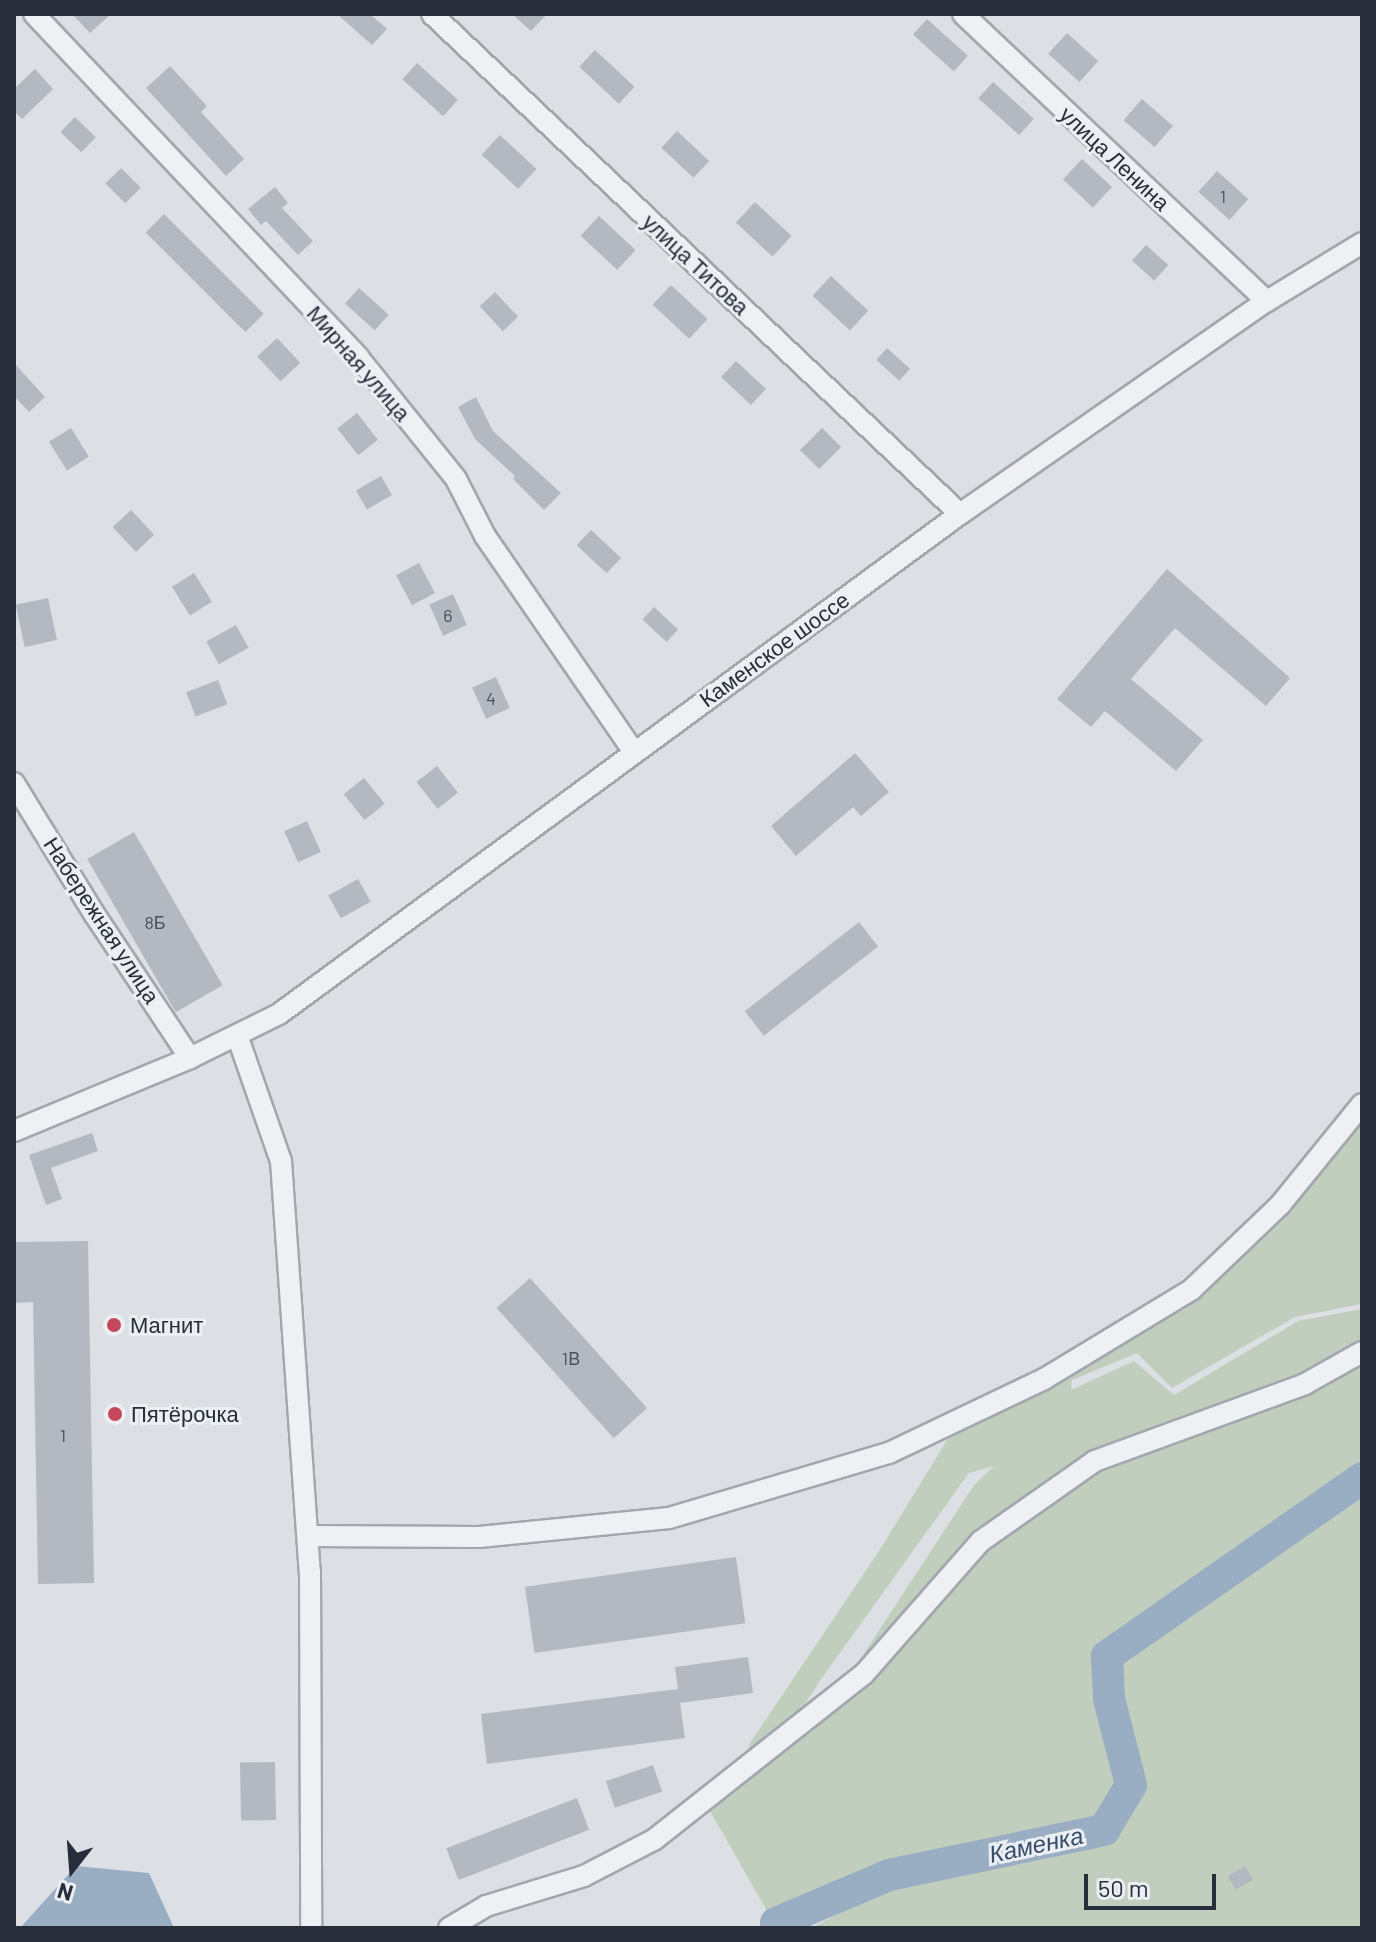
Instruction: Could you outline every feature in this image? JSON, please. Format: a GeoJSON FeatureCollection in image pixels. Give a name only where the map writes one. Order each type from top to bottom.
{"type":"FeatureCollection","features":[{"type":"Feature","properties":{"kind":"street","name":"Мирная улица"},"geometry":{"type":"LineString","coordinates":[[34,14],[358,357],[456,479],[485,536],[634,752]]}},
{"type":"Feature","properties":{"kind":"street","name":"улица Титова"},"geometry":{"type":"LineString","coordinates":[[432,14],[960,514]]}},
{"type":"Feature","properties":{"kind":"street","name":"улица Ленина"},"geometry":{"type":"LineString","coordinates":[[963,14],[1267,301]]}},
{"type":"Feature","properties":{"kind":"street","name":"Каменское шоссе"},"geometry":{"type":"LineString","coordinates":[[14,1131],[190,1058],[279,1014],[960,514],[1267,301],[1362,243]]}},
{"type":"Feature","properties":{"kind":"street","name":"Набережная улица"},"geometry":{"type":"LineString","coordinates":[[14,783],[95,915],[190,1058]]}},
{"type":"Feature","properties":{"kind":"street"},"geometry":{"type":"LineString","coordinates":[[237,1035],[281,1161],[308,1536],[311,1928]]}},
{"type":"Feature","properties":{"kind":"street"},"geometry":{"type":"LineString","coordinates":[[308,1536],[479,1537],[669,1518],[889,1453],[1044,1379],[1191,1290],[1280,1205],[1362,1104]]}},
{"type":"Feature","properties":{"kind":"street"},"geometry":{"type":"LineString","coordinates":[[449,1928],[486,1906],[584,1876],[655,1839],[864,1674],[981,1541],[1095,1461],[1305,1384],[1362,1352]]}},
{"type":"Feature","properties":{"kind":"green space"},"geometry":{"type":"Polygon","coordinates":[[[1362,1116],[1362,1304],[1295,1317],[1172,1388],[1137,1353],[1072,1380],[1071,1390],[1134,1361],[1174,1395],[1298,1321],[1362,1309],[1362,1470],[1102,1650],[1097,1697],[1119,1781],[1095,1821],[879,1867],[771,1918],[706,1804],[740,1781],[750,1743],[881,1548],[947,1440],[1053,1376],[1183,1310],[1298,1197],[1362,1116]],[[994,1466],[969,1473],[819,1682],[785,1736],[794,1744],[814,1730],[974,1485],[994,1466]]]}},
{"type":"Feature","properties":{"kind":"green space"},"geometry":{"type":"Polygon","coordinates":[[[1362,1491],[1362,1928],[811,1928],[892,1886],[1110,1845],[1144,1786],[1119,1697],[1117,1661],[1362,1491]]]}},
{"type":"Feature","properties":{"kind":"water"},"geometry":{"type":"Polygon","coordinates":[[[76,1866],[149,1873],[174,1928],[20,1928],[76,1866]]]}},
{"type":"Feature","properties":{"kind":"building"},"geometry":{"type":"Polygon","coordinates":[[[72,14],[111,14],[90,33],[72,14]]]}},
{"type":"Feature","properties":{"kind":"building"},"geometry":{"type":"Polygon","coordinates":[[[337,14],[370,14],[387,29],[372,45],[337,14]]]}},
{"type":"Feature","properties":{"kind":"building"},"geometry":{"type":"Polygon","coordinates":[[[512,14],[547,14],[531,31],[512,14]]]}},
{"type":"Feature","properties":{"kind":"building"},"geometry":{"type":"Polygon","coordinates":[[[927,19],[968,56],[954,71],[913,35],[927,19]]]}},
{"type":"Feature","properties":{"kind":"building"},"geometry":{"type":"Polygon","coordinates":[[[1067,33],[1098,61],[1079,82],[1048,54],[1067,33]]]}},
{"type":"Feature","properties":{"kind":"building"},"geometry":{"type":"Polygon","coordinates":[[[595,50],[634,87],[619,104],[579,67],[595,50]]]}},
{"type":"Feature","properties":{"kind":"building"},"geometry":{"type":"Polygon","coordinates":[[[417,63],[458,100],[443,116],[402,79],[417,63]]]}},
{"type":"Feature","properties":{"kind":"building"},"geometry":{"type":"Polygon","coordinates":[[[170,66],[207,106],[201,112],[244,159],[226,176],[146,88],[170,66]]]}},
{"type":"Feature","properties":{"kind":"building"},"geometry":{"type":"Polygon","coordinates":[[[35,69],[53,89],[22,119],[14,111],[14,89],[35,69]]]}},
{"type":"Feature","properties":{"kind":"building"},"geometry":{"type":"Polygon","coordinates":[[[993,82],[1034,119],[1019,135],[978,98],[993,82]]]}},
{"type":"Feature","properties":{"kind":"building"},"geometry":{"type":"Polygon","coordinates":[[[1142,99],[1173,126],[1155,147],[1124,120],[1142,99]]]}},
{"type":"Feature","properties":{"kind":"building"},"geometry":{"type":"Polygon","coordinates":[[[75,117],[96,137],[81,152],[60,132],[75,117]]]}},
{"type":"Feature","properties":{"kind":"building"},"geometry":{"type":"Polygon","coordinates":[[[677,131],[709,161],[693,178],[661,148],[677,131]]]}},
{"type":"Feature","properties":{"kind":"building"},"geometry":{"type":"Polygon","coordinates":[[[500,135],[537,169],[518,189],[482,155],[500,135]]]}},
{"type":"Feature","properties":{"kind":"building"},"geometry":{"type":"Polygon","coordinates":[[[1082,159],[1112,187],[1093,207],[1063,179],[1082,159]]]}},
{"type":"Feature","properties":{"kind":"building"},"geometry":{"type":"Polygon","coordinates":[[[121,168],[141,188],[125,203],[105,184],[121,168]]]}},
{"type":"Feature","properties":{"kind":"building"},"geometry":{"type":"Polygon","coordinates":[[[1217,171],[1248,199],[1229,220],[1198,192],[1217,171]]]}},
{"type":"Feature","properties":{"kind":"building"},"geometry":{"type":"Polygon","coordinates":[[[275,187],[288,203],[282,208],[313,241],[298,255],[266,221],[261,225],[248,209],[275,187]]]}},
{"type":"Feature","properties":{"kind":"building"},"geometry":{"type":"Polygon","coordinates":[[[755,202],[792,236],[772,257],[736,222],[755,202]]]}},
{"type":"Feature","properties":{"kind":"building"},"geometry":{"type":"Polygon","coordinates":[[[164,214],[264,314],[245,332],[146,232],[164,214]]]}},
{"type":"Feature","properties":{"kind":"building"},"geometry":{"type":"Polygon","coordinates":[[[599,216],[636,250],[617,270],[581,236],[599,216]]]}},
{"type":"Feature","properties":{"kind":"building"},"geometry":{"type":"Polygon","coordinates":[[[1146,245],[1168,265],[1154,281],[1132,261],[1146,245]]]}},
{"type":"Feature","properties":{"kind":"building"},"geometry":{"type":"Polygon","coordinates":[[[831,276],[868,311],[850,331],[813,296],[831,276]]]}},
{"type":"Feature","properties":{"kind":"building"},"geometry":{"type":"Polygon","coordinates":[[[671,285],[708,319],[689,339],[653,305],[671,285]]]}},
{"type":"Feature","properties":{"kind":"building"},"geometry":{"type":"Polygon","coordinates":[[[359,288],[389,315],[375,330],[345,304],[359,288]]]}},
{"type":"Feature","properties":{"kind":"building"},"geometry":{"type":"Polygon","coordinates":[[[495,292],[518,317],[503,331],[480,306],[495,292]]]}},
{"type":"Feature","properties":{"kind":"building"},"geometry":{"type":"Polygon","coordinates":[[[277,338],[300,363],[280,381],[257,356],[277,338]]]}},
{"type":"Feature","properties":{"kind":"building"},"geometry":{"type":"Polygon","coordinates":[[[887,348],[910,369],[899,381],[876,360],[887,348]]]}},
{"type":"Feature","properties":{"kind":"building"},"geometry":{"type":"Polygon","coordinates":[[[736,361],[766,389],[751,405],[721,377],[736,361]]]}},
{"type":"Feature","properties":{"kind":"building"},"geometry":{"type":"Polygon","coordinates":[[[14,363],[45,397],[29,412],[14,396],[14,363]]]}},
{"type":"Feature","properties":{"kind":"building"},"geometry":{"type":"Polygon","coordinates":[[[476,397],[493,431],[561,493],[544,510],[513,479],[515,476],[475,439],[458,407],[476,397]]]}},
{"type":"Feature","properties":{"kind":"building"},"geometry":{"type":"Polygon","coordinates":[[[357,413],[378,440],[358,455],[337,428],[357,413]]]}},
{"type":"Feature","properties":{"kind":"building"},"geometry":{"type":"Polygon","coordinates":[[[71,428],[89,457],[67,471],[49,442],[71,428]]]}},
{"type":"Feature","properties":{"kind":"building"},"geometry":{"type":"Polygon","coordinates":[[[822,428],[841,447],[819,469],[800,450],[822,428]]]}},
{"type":"Feature","properties":{"kind":"building"},"geometry":{"type":"Polygon","coordinates":[[[381,476],[392,495],[367,510],[356,490],[381,476]]]}},
{"type":"Feature","properties":{"kind":"building"},"geometry":{"type":"Polygon","coordinates":[[[131,510],[154,535],[136,552],[113,527],[131,510]]]}},
{"type":"Feature","properties":{"kind":"building"},"geometry":{"type":"Polygon","coordinates":[[[591,530],[621,558],[607,573],[577,545],[591,530]]]}},
{"type":"Feature","properties":{"kind":"building"},"geometry":{"type":"Polygon","coordinates":[[[419,563],[435,593],[412,605],[396,575],[419,563]]]}},
{"type":"Feature","properties":{"kind":"building"},"geometry":{"type":"Polygon","coordinates":[[[1167,569],[1290,678],[1266,706],[1175,628],[1131,679],[1203,740],[1176,771],[1105,711],[1091,727],[1057,699],[1167,569]]]}},
{"type":"Feature","properties":{"kind":"building"},"geometry":{"type":"Polygon","coordinates":[[[194,573],[212,602],[190,616],[172,587],[194,573]]]}},
{"type":"Feature","properties":{"kind":"building"},"geometry":{"type":"Polygon","coordinates":[[[453,594],[467,625],[443,636],[429,605],[453,594]]]}},
{"type":"Feature","properties":{"kind":"building"},"geometry":{"type":"Polygon","coordinates":[[[48,598],[57,640],[25,647],[16,605],[48,598]]]}},
{"type":"Feature","properties":{"kind":"building"},"geometry":{"type":"Polygon","coordinates":[[[654,607],[678,630],[667,642],[642,619],[654,607]]]}},
{"type":"Feature","properties":{"kind":"building"},"geometry":{"type":"Polygon","coordinates":[[[236,625],[249,648],[219,664],[206,641],[236,625]]]}},
{"type":"Feature","properties":{"kind":"building"},"geometry":{"type":"Polygon","coordinates":[[[496,677],[510,708],[486,719],[472,688],[496,677]]]}},
{"type":"Feature","properties":{"kind":"building"},"geometry":{"type":"Polygon","coordinates":[[[218,680],[227,704],[196,716],[186,692],[218,680]]]}},
{"type":"Feature","properties":{"kind":"building"},"geometry":{"type":"Polygon","coordinates":[[[855,753],[889,792],[861,816],[853,807],[796,856],[771,826],[855,753]]]}},
{"type":"Feature","properties":{"kind":"building"},"geometry":{"type":"Polygon","coordinates":[[[437,766],[458,793],[437,809],[417,782],[437,766]]]}},
{"type":"Feature","properties":{"kind":"building"},"geometry":{"type":"Polygon","coordinates":[[[364,778],[385,804],[365,820],[344,794],[364,778]]]}},
{"type":"Feature","properties":{"kind":"building"},"geometry":{"type":"Polygon","coordinates":[[[307,821],[321,852],[298,862],[284,831],[307,821]]]}},
{"type":"Feature","properties":{"kind":"building"},"geometry":{"type":"Polygon","coordinates":[[[134,832],[222,985],[176,1012],[87,859],[134,832]]]}},
{"type":"Feature","properties":{"kind":"building"},"geometry":{"type":"Polygon","coordinates":[[[358,879],[371,902],[341,918],[328,895],[358,879]]]}},
{"type":"Feature","properties":{"kind":"building"},"geometry":{"type":"Polygon","coordinates":[[[859,922],[878,946],[764,1036],[745,1011],[859,922]]]}},
{"type":"Feature","properties":{"kind":"building"},"geometry":{"type":"Polygon","coordinates":[[[92,1133],[98,1151],[51,1168],[62,1199],[46,1205],[29,1155],[92,1133]]]}},
{"type":"Feature","properties":{"kind":"building"},"geometry":{"type":"Polygon","coordinates":[[[88,1241],[94,1583],[38,1584],[33,1302],[14,1303],[14,1242],[88,1241]]]}},
{"type":"Feature","properties":{"kind":"building"},"geometry":{"type":"Polygon","coordinates":[[[530,1278],[647,1408],[614,1438],[497,1308],[530,1278]]]}},
{"type":"Feature","properties":{"kind":"building"},"geometry":{"type":"Polygon","coordinates":[[[736,1557],[745,1623],[534,1653],[525,1587],[736,1557]]]}},
{"type":"Feature","properties":{"kind":"building"},"geometry":{"type":"Polygon","coordinates":[[[748,1657],[753,1693],[680,1703],[685,1738],[487,1764],[481,1714],[678,1689],[675,1667],[748,1657]]]}},
{"type":"Feature","properties":{"kind":"building"},"geometry":{"type":"Polygon","coordinates":[[[275,1762],[276,1820],[241,1821],[240,1763],[275,1762]]]}},
{"type":"Feature","properties":{"kind":"building"},"geometry":{"type":"Polygon","coordinates":[[[653,1765],[662,1791],[615,1808],[606,1781],[653,1765]]]}},
{"type":"Feature","properties":{"kind":"building"},"geometry":{"type":"Polygon","coordinates":[[[577,1798],[589,1830],[458,1880],[446,1848],[577,1798]]]}},
{"type":"Feature","properties":{"kind":"building"},"geometry":{"type":"Polygon","coordinates":[[[1245,1866],[1253,1880],[1236,1890],[1228,1876],[1245,1866]]]}},
{"type":"Feature","properties":{"kind":"waterway","name":"Каменка"},"geometry":{"type":"LineString","coordinates":[[777,1928],[776,1923],[889,1875],[1104,1830],[1131,1785],[1109,1699],[1107,1656],[1362,1478]]}},
{"type":"Feature","properties":{"kind":"place","name":"Магнит"},"geometry":{"type":"Point","coordinates":[114,1325]}},
{"type":"Feature","properties":{"kind":"place","name":"Пятёрочка"},"geometry":{"type":"Point","coordinates":[115,1414]}}]}
